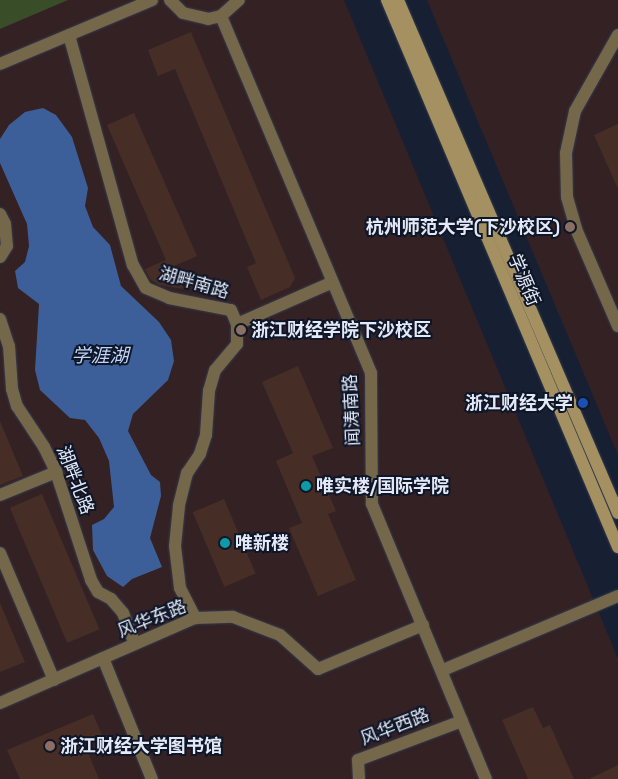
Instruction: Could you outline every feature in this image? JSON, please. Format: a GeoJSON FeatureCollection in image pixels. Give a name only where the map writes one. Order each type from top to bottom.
{"type":"FeatureCollection","features":[{"type":"Feature","properties":{"kind":"main road","name":"学源街"},"geometry":{"type":"LineString","coordinates":[[387,0],[618,547]]}},
{"type":"Feature","properties":{"kind":"main road"},"geometry":{"type":"LineString","coordinates":[[398,0],[618,513]]}},
{"type":"Feature","properties":{"kind":"street"},"geometry":{"type":"LineString","coordinates":[[0,64],[152,0]]}},
{"type":"Feature","properties":{"kind":"street"},"geometry":{"type":"LineString","coordinates":[[170,0],[183,13],[195,18],[221,16],[239,0]]}},
{"type":"Feature","properties":{"kind":"street","name":"闻涛南路"},"geometry":{"type":"LineString","coordinates":[[221,16],[331,283],[371,374],[372,504],[443,670],[486,779]]}},
{"type":"Feature","properties":{"kind":"street","name":"湖畔南路"},"geometry":{"type":"LineString","coordinates":[[69,35],[134,265],[146,288],[169,298],[231,310],[237,324],[237,344],[215,370],[209,391],[206,434],[200,454],[187,473],[179,506],[175,546],[180,588],[195,618]]}},
{"type":"Feature","properties":{"kind":"street"},"geometry":{"type":"LineString","coordinates":[[618,35],[575,111],[566,153],[567,197],[576,229],[618,326]]}},
{"type":"Feature","properties":{"kind":"street"},"geometry":{"type":"LineString","coordinates":[[0,214],[5,224],[7,246],[0,257]]}},
{"type":"Feature","properties":{"kind":"street"},"geometry":{"type":"LineString","coordinates":[[237,324],[331,283]]}},
{"type":"Feature","properties":{"kind":"street","name":"湖畔北路"},"geometry":{"type":"LineString","coordinates":[[0,320],[9,346],[12,389],[17,406],[44,447],[56,472],[91,580],[98,592],[111,599],[123,613],[135,644]]}},
{"type":"Feature","properties":{"kind":"street"},"geometry":{"type":"LineString","coordinates":[[0,495],[56,472]]}},
{"type":"Feature","properties":{"kind":"street"},"geometry":{"type":"LineString","coordinates":[[0,553],[54,680]]}},
{"type":"Feature","properties":{"kind":"street"},"geometry":{"type":"LineString","coordinates":[[443,670],[618,596]]}},
{"type":"Feature","properties":{"kind":"street","name":"风华东路"},"geometry":{"type":"LineString","coordinates":[[0,703],[195,618],[233,618],[280,635],[318,669],[423,625]]}},
{"type":"Feature","properties":{"kind":"street"},"geometry":{"type":"LineString","coordinates":[[103,658],[152,779]]}},
{"type":"Feature","properties":{"kind":"street","name":"风华西路"},"geometry":{"type":"LineString","coordinates":[[358,779],[358,760],[462,721]]}},
{"type":"Feature","properties":{"kind":"shaded area","name":"浙江财经学院下沙校区"},"geometry":{"type":"Polygon","coordinates":[[[0,0],[344,0],[618,659],[618,779],[0,779],[0,0]]]}},
{"type":"Feature","properties":{"kind":"shaded area","name":"杭州师范大学(下沙校区)"},"geometry":{"type":"Polygon","coordinates":[[[427,0],[618,0],[618,455],[427,0]]]}},
{"type":"Feature","properties":{"kind":"green space"},"geometry":{"type":"Polygon","coordinates":[[[0,0],[68,0],[0,29],[0,0]]]}},
{"type":"Feature","properties":{"kind":"water","name":"学涯湖"},"geometry":{"type":"Polygon","coordinates":[[[43,108],[56,115],[72,137],[88,188],[85,206],[93,227],[110,245],[121,286],[159,322],[171,340],[174,361],[168,380],[133,414],[128,431],[151,475],[160,482],[161,496],[150,538],[162,567],[132,579],[123,587],[107,576],[93,550],[92,525],[104,519],[114,507],[109,461],[99,438],[85,420],[70,418],[40,390],[35,370],[39,304],[18,288],[15,271],[25,262],[29,246],[27,224],[0,163],[0,139],[9,125],[25,112],[43,108]]]}},
{"type":"Feature","properties":{"kind":"building"},"geometry":{"type":"Polygon","coordinates":[[[191,32],[295,278],[290,287],[261,300],[247,267],[256,263],[175,69],[158,76],[148,50],[191,32]]]}},
{"type":"Feature","properties":{"kind":"building"},"geometry":{"type":"Polygon","coordinates":[[[134,113],[197,256],[174,266],[184,289],[159,285],[150,279],[145,269],[166,260],[107,125],[134,113]]]}},
{"type":"Feature","properties":{"kind":"building"},"geometry":{"type":"Polygon","coordinates":[[[618,124],[618,189],[594,135],[618,124]]]}},
{"type":"Feature","properties":{"kind":"building","name":"唯实楼/国际学院"},"geometry":{"type":"Polygon","coordinates":[[[298,366],[333,448],[312,456],[336,511],[328,514],[356,580],[318,596],[289,528],[302,523],[276,461],[293,453],[262,382],[298,366]]]}},
{"type":"Feature","properties":{"kind":"building"},"geometry":{"type":"Polygon","coordinates":[[[0,421],[23,476],[0,485],[0,421]]]}},
{"type":"Feature","properties":{"kind":"building"},"geometry":{"type":"Polygon","coordinates":[[[42,494],[99,629],[67,643],[10,508],[42,494]]]}},
{"type":"Feature","properties":{"kind":"building","name":"唯新楼"},"geometry":{"type":"Polygon","coordinates":[[[224,499],[256,574],[224,587],[193,512],[224,499]]]}},
{"type":"Feature","properties":{"kind":"building"},"geometry":{"type":"Polygon","coordinates":[[[0,603],[25,662],[0,672],[0,603]]]}},
{"type":"Feature","properties":{"kind":"building"},"geometry":{"type":"Polygon","coordinates":[[[533,707],[543,728],[550,725],[574,779],[528,779],[502,720],[533,707]]]}},
{"type":"Feature","properties":{"kind":"building","name":"浙江财经大学图书馆"},"geometry":{"type":"Polygon","coordinates":[[[93,714],[102,735],[84,743],[99,779],[20,779],[7,750],[93,714]]]}},
{"type":"Feature","properties":{"kind":"building"},"geometry":{"type":"Polygon","coordinates":[[[618,765],[618,779],[589,779],[618,765]]]}},
{"type":"Feature","properties":{"kind":"place","name":"杭州师范大学(下沙校区)"},"geometry":{"type":"Point","coordinates":[570,227]}},
{"type":"Feature","properties":{"kind":"place","name":"浙江财经学院下沙校区"},"geometry":{"type":"Point","coordinates":[241,330]}},
{"type":"Feature","properties":{"kind":"place","name":"浙江财经大学"},"geometry":{"type":"Point","coordinates":[583,403]}},
{"type":"Feature","properties":{"kind":"place","name":"唯实楼/国际学院"},"geometry":{"type":"Point","coordinates":[306,486]}},
{"type":"Feature","properties":{"kind":"place","name":"唯新楼"},"geometry":{"type":"Point","coordinates":[225,543]}},
{"type":"Feature","properties":{"kind":"place","name":"浙江财经大学图书馆"},"geometry":{"type":"Point","coordinates":[50,746]}}]}
